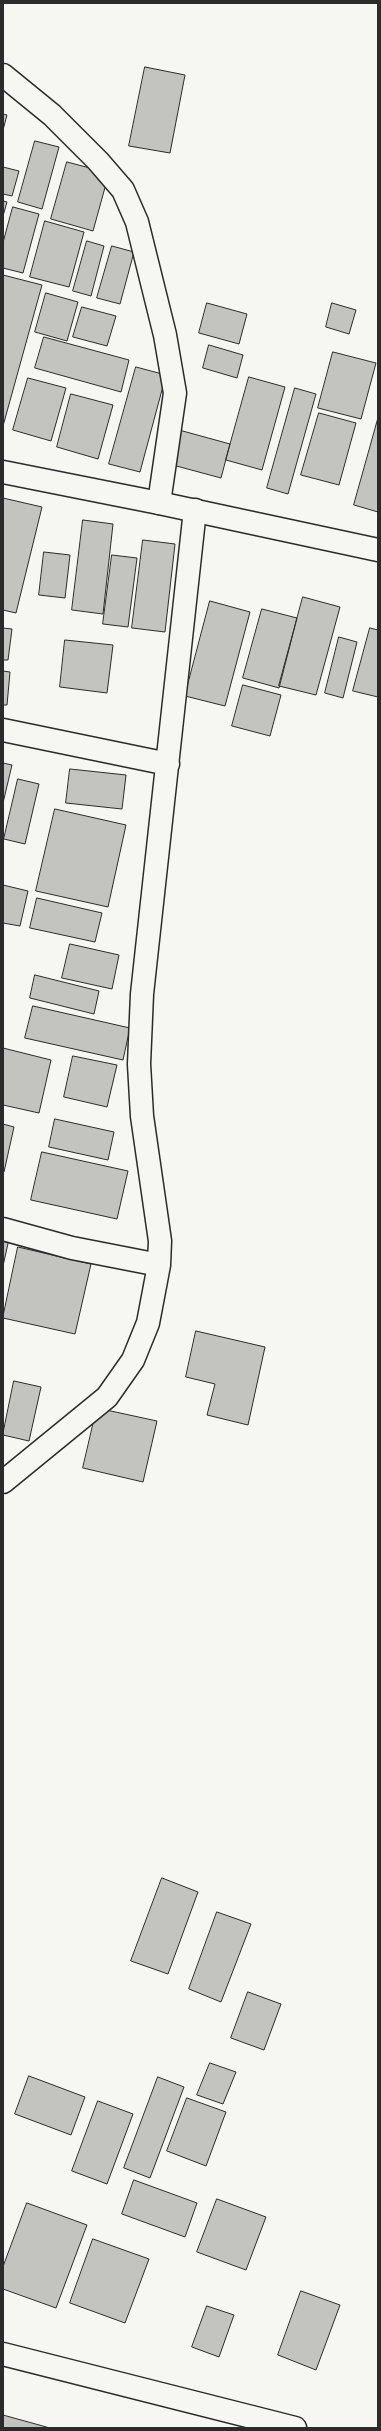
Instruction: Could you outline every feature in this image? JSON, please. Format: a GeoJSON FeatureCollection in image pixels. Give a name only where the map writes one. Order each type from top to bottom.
{"type":"FeatureCollection","features":[{"type":"Feature","properties":{"kind":"street"},"geometry":{"type":"LineString","coordinates":[[3,75],[52,115],[98,161],[123,190],[137,222],[165,336],[175,393],[159,503]]}},
{"type":"Feature","properties":{"kind":"street"},"geometry":{"type":"LineString","coordinates":[[3,472],[195,510],[378,550]]}},
{"type":"Feature","properties":{"kind":"street"},"geometry":{"type":"LineString","coordinates":[[3,1482],[107,1397],[133,1360],[148,1323],[159,1265],[159,1225],[142,1116],[139,1064],[142,994],[195,510]]}},
{"type":"Feature","properties":{"kind":"street"},"geometry":{"type":"LineString","coordinates":[[3,730],[168,764]]}},
{"type":"Feature","properties":{"kind":"street"},"geometry":{"type":"LineString","coordinates":[[3,1229],[72,1248],[159,1265]]}},
{"type":"Feature","properties":{"kind":"street"},"geometry":{"type":"LineString","coordinates":[[3,2354],[296,2428]]}},
{"type":"Feature","properties":{"kind":"building"},"geometry":{"type":"Polygon","coordinates":[[[145,67],[185,75],[170,153],[129,146],[145,67]]]}},
{"type":"Feature","properties":{"kind":"building"},"geometry":{"type":"Polygon","coordinates":[[[3,114],[7,115],[3,130],[3,114]]]}},
{"type":"Feature","properties":{"kind":"building"},"geometry":{"type":"Polygon","coordinates":[[[35,141],[59,147],[42,209],[18,202],[35,141]]]}},
{"type":"Feature","properties":{"kind":"building"},"geometry":{"type":"Polygon","coordinates":[[[67,162],[109,173],[93,231],[51,219],[67,162]]]}},
{"type":"Feature","properties":{"kind":"building"},"geometry":{"type":"Polygon","coordinates":[[[3,167],[19,171],[12,196],[3,194],[3,167]]]}},
{"type":"Feature","properties":{"kind":"building"},"geometry":{"type":"Polygon","coordinates":[[[3,201],[7,202],[3,216],[3,201]]]}},
{"type":"Feature","properties":{"kind":"building"},"geometry":{"type":"Polygon","coordinates":[[[13,207],[39,214],[23,273],[3,268],[3,243],[13,207]]]}},
{"type":"Feature","properties":{"kind":"building"},"geometry":{"type":"Polygon","coordinates":[[[45,221],[84,232],[69,287],[30,277],[45,221]]]}},
{"type":"Feature","properties":{"kind":"building"},"geometry":{"type":"Polygon","coordinates":[[[87,241],[104,246],[91,296],[73,291],[87,241]]]}},
{"type":"Feature","properties":{"kind":"building"},"geometry":{"type":"Polygon","coordinates":[[[112,246],[134,252],[120,304],[97,298],[112,246]]]}},
{"type":"Feature","properties":{"kind":"building"},"geometry":{"type":"Polygon","coordinates":[[[3,275],[42,285],[3,426],[3,275]]]}},
{"type":"Feature","properties":{"kind":"building"},"geometry":{"type":"Polygon","coordinates":[[[46,293],[78,302],[67,341],[35,332],[46,293]]]}},
{"type":"Feature","properties":{"kind":"building"},"geometry":{"type":"Polygon","coordinates":[[[207,303],[247,314],[239,344],[199,333],[207,303]]]}},
{"type":"Feature","properties":{"kind":"building"},"geometry":{"type":"Polygon","coordinates":[[[332,303],[356,310],[349,334],[326,327],[332,303]]]}},
{"type":"Feature","properties":{"kind":"building"},"geometry":{"type":"Polygon","coordinates":[[[82,307],[116,316],[107,346],[73,337],[82,307]]]}},
{"type":"Feature","properties":{"kind":"building"},"geometry":{"type":"Polygon","coordinates":[[[44,337],[129,360],[121,392],[35,368],[44,337]]]}},
{"type":"Feature","properties":{"kind":"building"},"geometry":{"type":"Polygon","coordinates":[[[209,345],[243,355],[237,378],[203,368],[209,345]]]}},
{"type":"Feature","properties":{"kind":"building"},"geometry":{"type":"Polygon","coordinates":[[[333,352],[376,363],[361,419],[318,408],[333,352]]]}},
{"type":"Feature","properties":{"kind":"building"},"geometry":{"type":"Polygon","coordinates":[[[136,367],[166,375],[140,472],[109,464],[136,367]]]}},
{"type":"Feature","properties":{"kind":"building"},"geometry":{"type":"Polygon","coordinates":[[[249,377],[285,387],[262,470],[226,460],[249,377]]]}},
{"type":"Feature","properties":{"kind":"building"},"geometry":{"type":"Polygon","coordinates":[[[28,378],[66,388],[51,441],[13,430],[28,378]]]}},
{"type":"Feature","properties":{"kind":"building"},"geometry":{"type":"Polygon","coordinates":[[[295,388],[316,394],[288,494],[267,488],[295,388]]]}},
{"type":"Feature","properties":{"kind":"building"},"geometry":{"type":"Polygon","coordinates":[[[71,394],[113,405],[98,459],[57,447],[71,394]]]}},
{"type":"Feature","properties":{"kind":"building"},"geometry":{"type":"Polygon","coordinates":[[[319,413],[356,423],[339,485],[301,475],[319,413]]]}},
{"type":"Feature","properties":{"kind":"building"},"geometry":{"type":"Polygon","coordinates":[[[378,418],[378,512],[354,505],[378,418]]]}},
{"type":"Feature","properties":{"kind":"building"},"geometry":{"type":"Polygon","coordinates":[[[179,430],[230,444],[221,478],[169,464],[179,430]]]}},
{"type":"Feature","properties":{"kind":"building"},"geometry":{"type":"Polygon","coordinates":[[[3,498],[42,507],[16,613],[3,610],[3,498]]]}},
{"type":"Feature","properties":{"kind":"building"},"geometry":{"type":"Polygon","coordinates":[[[83,520],[113,524],[103,614],[72,610],[83,520]]]}},
{"type":"Feature","properties":{"kind":"building"},"geometry":{"type":"Polygon","coordinates":[[[143,540],[175,544],[165,632],[132,628],[143,540]]]}},
{"type":"Feature","properties":{"kind":"building"},"geometry":{"type":"Polygon","coordinates":[[[44,552],[70,555],[65,598],[39,595],[44,552]]]}},
{"type":"Feature","properties":{"kind":"building"},"geometry":{"type":"Polygon","coordinates":[[[112,555],[137,558],[128,627],[103,624],[112,555]]]}},
{"type":"Feature","properties":{"kind":"building"},"geometry":{"type":"Polygon","coordinates":[[[303,597],[340,607],[316,695],[279,686],[303,597]]]}},
{"type":"Feature","properties":{"kind":"building"},"geometry":{"type":"Polygon","coordinates":[[[210,601],[250,612],[225,706],[185,696],[210,601]]]}},
{"type":"Feature","properties":{"kind":"building"},"geometry":{"type":"Polygon","coordinates":[[[262,609],[297,618],[279,688],[243,678],[262,609]]]}},
{"type":"Feature","properties":{"kind":"building"},"geometry":{"type":"Polygon","coordinates":[[[3,628],[12,629],[8,660],[3,660],[3,628]]]}},
{"type":"Feature","properties":{"kind":"building"},"geometry":{"type":"Polygon","coordinates":[[[370,628],[378,630],[378,697],[353,691],[370,628]]]}},
{"type":"Feature","properties":{"kind":"building"},"geometry":{"type":"Polygon","coordinates":[[[339,637],[357,642],[343,698],[325,693],[339,637]]]}},
{"type":"Feature","properties":{"kind":"building"},"geometry":{"type":"Polygon","coordinates":[[[65,640],[113,645],[107,693],[60,687],[65,640]]]}},
{"type":"Feature","properties":{"kind":"building"},"geometry":{"type":"Polygon","coordinates":[[[3,671],[10,672],[7,705],[3,705],[3,671]]]}},
{"type":"Feature","properties":{"kind":"building"},"geometry":{"type":"Polygon","coordinates":[[[243,685],[281,695],[270,736],[232,726],[243,685]]]}},
{"type":"Feature","properties":{"kind":"building"},"geometry":{"type":"Polygon","coordinates":[[[3,763],[12,765],[3,803],[3,763]]]}},
{"type":"Feature","properties":{"kind":"building"},"geometry":{"type":"Polygon","coordinates":[[[70,769],[126,775],[122,809],[66,803],[70,769]]]}},
{"type":"Feature","properties":{"kind":"building"},"geometry":{"type":"Polygon","coordinates":[[[18,779],[39,784],[25,844],[4,839],[18,779]]]}},
{"type":"Feature","properties":{"kind":"building"},"geometry":{"type":"Polygon","coordinates":[[[55,809],[126,825],[108,907],[36,891],[55,809]]]}},
{"type":"Feature","properties":{"kind":"building"},"geometry":{"type":"Polygon","coordinates":[[[3,885],[28,891],[20,926],[3,923],[3,885]]]}},
{"type":"Feature","properties":{"kind":"building"},"geometry":{"type":"Polygon","coordinates":[[[37,898],[102,913],[95,942],[30,928],[37,898]]]}},
{"type":"Feature","properties":{"kind":"building"},"geometry":{"type":"Polygon","coordinates":[[[70,944],[119,955],[112,989],[62,978],[70,944]]]}},
{"type":"Feature","properties":{"kind":"building"},"geometry":{"type":"Polygon","coordinates":[[[35,975],[99,991],[94,1014],[30,998],[35,975]]]}},
{"type":"Feature","properties":{"kind":"building"},"geometry":{"type":"Polygon","coordinates":[[[33,1006],[130,1028],[123,1060],[25,1038],[33,1006]]]}},
{"type":"Feature","properties":{"kind":"building"},"geometry":{"type":"Polygon","coordinates":[[[3,1048],[51,1060],[39,1113],[3,1105],[3,1048]]]}},
{"type":"Feature","properties":{"kind":"building"},"geometry":{"type":"Polygon","coordinates":[[[73,1056],[117,1065],[107,1107],[64,1097],[73,1056]]]}},
{"type":"Feature","properties":{"kind":"building"},"geometry":{"type":"Polygon","coordinates":[[[55,1119],[114,1132],[108,1160],[49,1147],[55,1119]]]}},
{"type":"Feature","properties":{"kind":"building"},"geometry":{"type":"Polygon","coordinates":[[[3,1124],[14,1127],[4,1172],[3,1172],[3,1124]]]}},
{"type":"Feature","properties":{"kind":"building"},"geometry":{"type":"Polygon","coordinates":[[[42,1152],[128,1171],[117,1219],[31,1200],[42,1152]]]}},
{"type":"Feature","properties":{"kind":"building"},"geometry":{"type":"Polygon","coordinates":[[[3,1238],[9,1239],[3,1266],[3,1238]]]}},
{"type":"Feature","properties":{"kind":"building"},"geometry":{"type":"Polygon","coordinates":[[[18,1247],[91,1264],[75,1334],[3,1318],[18,1247]]]}},
{"type":"Feature","properties":{"kind":"building"},"geometry":{"type":"Polygon","coordinates":[[[196,1331],[265,1347],[248,1425],[207,1415],[215,1384],[186,1377],[196,1331]]]}},
{"type":"Feature","properties":{"kind":"building"},"geometry":{"type":"Polygon","coordinates":[[[14,1381],[41,1387],[29,1441],[3,1435],[14,1381]]]}},
{"type":"Feature","properties":{"kind":"building"},"geometry":{"type":"Polygon","coordinates":[[[97,1408],[157,1421],[143,1482],[83,1468],[97,1408]]]}},
{"type":"Feature","properties":{"kind":"building"},"geometry":{"type":"Polygon","coordinates":[[[162,1878],[198,1892],[168,1974],[131,1961],[162,1878]]]}},
{"type":"Feature","properties":{"kind":"building"},"geometry":{"type":"Polygon","coordinates":[[[217,1912],[251,1924],[221,2002],[189,1989],[217,1912]]]}},
{"type":"Feature","properties":{"kind":"building"},"geometry":{"type":"Polygon","coordinates":[[[248,1992],[281,2004],[264,2050],[231,2038],[248,1992]]]}},
{"type":"Feature","properties":{"kind":"building"},"geometry":{"type":"Polygon","coordinates":[[[210,2063],[236,2072],[223,2104],[197,2095],[210,2063]]]}},
{"type":"Feature","properties":{"kind":"building"},"geometry":{"type":"Polygon","coordinates":[[[29,2076],[85,2097],[71,2135],[15,2114],[29,2076]]]}},
{"type":"Feature","properties":{"kind":"building"},"geometry":{"type":"Polygon","coordinates":[[[158,2077],[184,2087],[150,2178],[124,2168],[158,2077]]]}},
{"type":"Feature","properties":{"kind":"building"},"geometry":{"type":"Polygon","coordinates":[[[187,2098],[226,2112],[206,2166],[167,2151],[187,2098]]]}},
{"type":"Feature","properties":{"kind":"building"},"geometry":{"type":"Polygon","coordinates":[[[98,2101],[133,2114],[107,2184],[72,2171],[98,2101]]]}},
{"type":"Feature","properties":{"kind":"building"},"geometry":{"type":"Polygon","coordinates":[[[134,2180],[197,2203],[185,2237],[122,2214],[134,2180]]]}},
{"type":"Feature","properties":{"kind":"building"},"geometry":{"type":"Polygon","coordinates":[[[217,2199],[266,2217],[246,2270],[197,2252],[217,2199]]]}},
{"type":"Feature","properties":{"kind":"building"},"geometry":{"type":"Polygon","coordinates":[[[27,2203],[87,2225],[56,2308],[3,2289],[3,2267],[27,2203]]]}},
{"type":"Feature","properties":{"kind":"building"},"geometry":{"type":"Polygon","coordinates":[[[93,2239],[149,2259],[125,2323],[70,2303],[93,2239]]]}},
{"type":"Feature","properties":{"kind":"building"},"geometry":{"type":"Polygon","coordinates":[[[301,2291],[340,2305],[316,2370],[278,2355],[301,2291]]]}},
{"type":"Feature","properties":{"kind":"building"},"geometry":{"type":"Polygon","coordinates":[[[207,2306],[234,2315],[219,2357],[192,2347],[207,2306]]]}},
{"type":"Feature","properties":{"kind":"building"},"geometry":{"type":"Polygon","coordinates":[[[3,2415],[50,2428],[3,2428],[3,2415]]]}}]}
